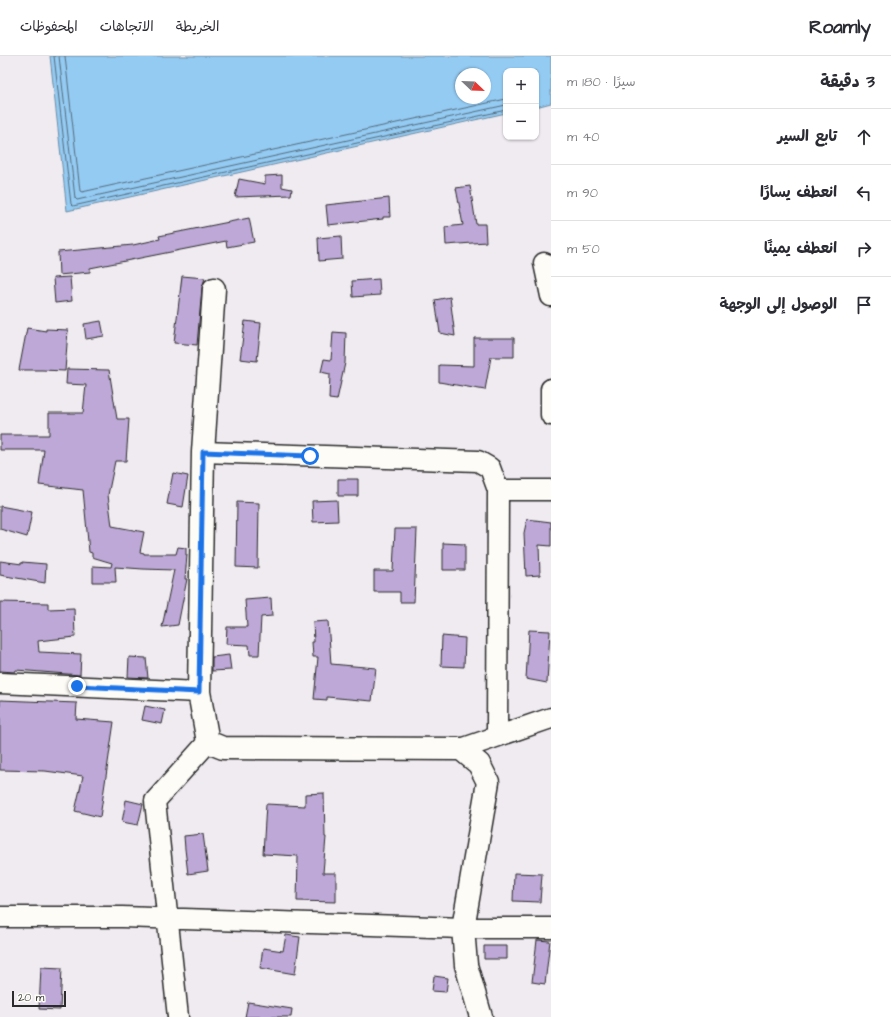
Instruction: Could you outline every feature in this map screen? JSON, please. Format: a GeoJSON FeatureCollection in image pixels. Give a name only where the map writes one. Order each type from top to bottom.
{"type":"FeatureCollection","features":[{"type":"Feature","properties":{"kind":"street"},"geometry":{"type":"LineString","coordinates":[[544,263],[551,296]]}},
{"type":"Feature","properties":{"kind":"street"},"geometry":{"type":"LineString","coordinates":[[208,742],[199,692],[203,452],[214,290]]}},
{"type":"Feature","properties":{"kind":"street"},"geometry":{"type":"LineString","coordinates":[[551,389],[551,415]]}},
{"type":"Feature","properties":{"kind":"street"},"geometry":{"type":"LineString","coordinates":[[203,452],[478,461],[490,468],[498,490],[497,736]]}},
{"type":"Feature","properties":{"kind":"street"},"geometry":{"type":"LineString","coordinates":[[498,490],[551,490]]}},
{"type":"Feature","properties":{"kind":"street"},"geometry":{"type":"LineString","coordinates":[[0,683],[199,692]]}},
{"type":"Feature","properties":{"kind":"street"},"geometry":{"type":"LineString","coordinates":[[208,742],[223,748],[461,748],[551,718]]}},
{"type":"Feature","properties":{"kind":"street"},"geometry":{"type":"LineString","coordinates":[[178,1017],[155,802],[208,742]]}},
{"type":"Feature","properties":{"kind":"street"},"geometry":{"type":"LineString","coordinates":[[461,748],[479,764],[488,782],[463,928],[466,965],[481,1017]]}},
{"type":"Feature","properties":{"kind":"street"},"geometry":{"type":"LineString","coordinates":[[0,917],[122,917],[463,928],[551,928]]}},
{"type":"Feature","properties":{"kind":"water"},"geometry":{"type":"Polygon","coordinates":[[[50,56],[551,56],[551,103],[539,106],[539,68],[503,68],[503,114],[67,211],[50,56]]]}},
{"type":"Feature","properties":{"kind":"building"},"geometry":{"type":"Polygon","coordinates":[[[282,175],[282,187],[292,189],[291,195],[235,197],[239,179],[265,184],[265,176],[282,175]]]}},
{"type":"Feature","properties":{"kind":"building"},"geometry":{"type":"Polygon","coordinates":[[[470,186],[476,224],[485,224],[486,242],[446,245],[445,227],[463,225],[456,188],[470,186]]]}},
{"type":"Feature","properties":{"kind":"building"},"geometry":{"type":"Polygon","coordinates":[[[389,198],[390,217],[328,225],[326,205],[389,198]]]}},
{"type":"Feature","properties":{"kind":"building"},"geometry":{"type":"Polygon","coordinates":[[[249,218],[254,242],[227,247],[226,241],[90,268],[90,272],[59,275],[58,252],[133,245],[160,239],[159,236],[249,218]]]}},
{"type":"Feature","properties":{"kind":"building"},"geometry":{"type":"Polygon","coordinates":[[[341,236],[342,259],[319,261],[318,238],[341,236]]]}},
{"type":"Feature","properties":{"kind":"building"},"geometry":{"type":"Polygon","coordinates":[[[182,276],[205,278],[202,288],[197,345],[174,343],[182,276]]]}},
{"type":"Feature","properties":{"kind":"building"},"geometry":{"type":"Polygon","coordinates":[[[70,277],[72,301],[55,303],[53,278],[70,277]]]}},
{"type":"Feature","properties":{"kind":"building"},"geometry":{"type":"Polygon","coordinates":[[[379,279],[380,295],[353,297],[352,281],[379,279]]]}},
{"type":"Feature","properties":{"kind":"building"},"geometry":{"type":"Polygon","coordinates":[[[450,297],[455,336],[440,333],[435,300],[450,297]]]}},
{"type":"Feature","properties":{"kind":"building"},"geometry":{"type":"Polygon","coordinates":[[[101,321],[104,336],[86,339],[84,324],[101,321]]]}},
{"type":"Feature","properties":{"kind":"building"},"geometry":{"type":"Polygon","coordinates":[[[245,321],[261,323],[257,361],[240,359],[245,321]]]}},
{"type":"Feature","properties":{"kind":"building"},"geometry":{"type":"Polygon","coordinates":[[[27,328],[46,331],[46,329],[68,330],[65,371],[19,370],[27,328]]]}},
{"type":"Feature","properties":{"kind":"building"},"geometry":{"type":"Polygon","coordinates":[[[333,332],[346,333],[345,363],[337,400],[329,399],[330,374],[321,372],[324,359],[331,360],[333,332]]]}},
{"type":"Feature","properties":{"kind":"building"},"geometry":{"type":"Polygon","coordinates":[[[474,338],[514,338],[514,357],[491,357],[485,390],[439,382],[439,365],[474,366],[474,338]]]}},
{"type":"Feature","properties":{"kind":"building"},"geometry":{"type":"Polygon","coordinates":[[[67,369],[109,370],[117,419],[129,419],[126,461],[115,461],[108,495],[112,526],[144,532],[140,552],[144,554],[176,554],[178,547],[186,548],[187,555],[185,579],[187,579],[178,625],[162,627],[174,570],[115,567],[116,582],[93,582],[93,566],[111,567],[112,563],[92,557],[92,553],[89,552],[83,490],[39,485],[44,450],[0,450],[0,435],[49,435],[49,413],[83,413],[86,385],[66,384],[67,369]]]}},
{"type":"Feature","properties":{"kind":"building"},"geometry":{"type":"Polygon","coordinates":[[[173,473],[188,476],[183,507],[167,504],[173,473]]]}},
{"type":"Feature","properties":{"kind":"building"},"geometry":{"type":"Polygon","coordinates":[[[338,479],[358,479],[358,496],[338,496],[338,479]]]}},
{"type":"Feature","properties":{"kind":"building"},"geometry":{"type":"Polygon","coordinates":[[[337,500],[338,521],[313,522],[312,501],[337,500]]]}},
{"type":"Feature","properties":{"kind":"building"},"geometry":{"type":"Polygon","coordinates":[[[237,502],[259,503],[258,568],[236,567],[237,502]]]}},
{"type":"Feature","properties":{"kind":"building"},"geometry":{"type":"Polygon","coordinates":[[[0,506],[32,512],[27,537],[0,529],[0,506]]]}},
{"type":"Feature","properties":{"kind":"building"},"geometry":{"type":"Polygon","coordinates":[[[527,519],[551,522],[551,546],[539,545],[540,575],[526,576],[524,533],[527,519]]]}},
{"type":"Feature","properties":{"kind":"building"},"geometry":{"type":"Polygon","coordinates":[[[395,529],[417,529],[414,602],[400,602],[400,592],[374,592],[374,571],[393,571],[395,529]]]}},
{"type":"Feature","properties":{"kind":"building"},"geometry":{"type":"Polygon","coordinates":[[[443,543],[465,544],[465,570],[443,570],[443,543]]]}},
{"type":"Feature","properties":{"kind":"building"},"geometry":{"type":"Polygon","coordinates":[[[0,561],[22,564],[22,562],[46,564],[45,583],[0,575],[0,561]]]}},
{"type":"Feature","properties":{"kind":"building"},"geometry":{"type":"Polygon","coordinates":[[[271,598],[272,616],[261,617],[259,655],[250,655],[249,645],[226,644],[227,627],[247,627],[245,600],[271,598]]]}},
{"type":"Feature","properties":{"kind":"building"},"geometry":{"type":"Polygon","coordinates":[[[0,602],[48,603],[48,609],[74,608],[75,637],[38,641],[39,652],[81,654],[80,675],[16,670],[15,672],[0,671],[0,602]]]}},
{"type":"Feature","properties":{"kind":"building"},"geometry":{"type":"Polygon","coordinates":[[[328,621],[331,664],[376,668],[372,701],[327,697],[327,700],[314,699],[318,657],[313,657],[313,622],[328,621]]]}},
{"type":"Feature","properties":{"kind":"building"},"geometry":{"type":"Polygon","coordinates":[[[529,630],[550,631],[547,683],[526,679],[529,630]]]}},
{"type":"Feature","properties":{"kind":"building"},"geometry":{"type":"Polygon","coordinates":[[[442,636],[465,638],[464,667],[441,666],[442,636]]]}},
{"type":"Feature","properties":{"kind":"building"},"geometry":{"type":"Polygon","coordinates":[[[229,655],[231,670],[212,671],[212,657],[229,655]]]}},
{"type":"Feature","properties":{"kind":"building"},"geometry":{"type":"Polygon","coordinates":[[[129,657],[146,658],[148,678],[128,677],[129,657]]]}},
{"type":"Feature","properties":{"kind":"building"},"geometry":{"type":"Polygon","coordinates":[[[0,700],[77,703],[76,719],[114,722],[100,817],[75,811],[83,776],[45,771],[0,770],[0,700]]]}},
{"type":"Feature","properties":{"kind":"building"},"geometry":{"type":"Polygon","coordinates":[[[145,706],[165,710],[162,724],[142,720],[145,706]]]}},
{"type":"Feature","properties":{"kind":"building"},"geometry":{"type":"Polygon","coordinates":[[[324,793],[326,837],[323,873],[336,873],[336,902],[297,901],[298,856],[263,854],[266,804],[305,806],[305,794],[324,793]]]}},
{"type":"Feature","properties":{"kind":"building"},"geometry":{"type":"Polygon","coordinates":[[[126,800],[143,804],[138,825],[122,822],[126,800]]]}},
{"type":"Feature","properties":{"kind":"building"},"geometry":{"type":"Polygon","coordinates":[[[203,834],[208,871],[188,874],[184,836],[203,834]]]}},
{"type":"Feature","properties":{"kind":"building"},"geometry":{"type":"Polygon","coordinates":[[[514,873],[542,874],[540,902],[513,901],[514,873]]]}},
{"type":"Feature","properties":{"kind":"building"},"geometry":{"type":"Polygon","coordinates":[[[286,935],[300,937],[295,974],[260,968],[263,948],[283,951],[286,935]]]}},
{"type":"Feature","properties":{"kind":"building"},"geometry":{"type":"Polygon","coordinates":[[[537,940],[550,941],[545,984],[532,982],[537,940]]]}},
{"type":"Feature","properties":{"kind":"building"},"geometry":{"type":"Polygon","coordinates":[[[484,946],[507,946],[507,959],[484,959],[484,946]]]}},
{"type":"Feature","properties":{"kind":"building"},"geometry":{"type":"Polygon","coordinates":[[[41,967],[62,968],[60,1010],[39,1009],[41,967]]]}},
{"type":"Feature","properties":{"kind":"building"},"geometry":{"type":"Polygon","coordinates":[[[434,976],[448,978],[446,992],[432,991],[434,976]]]}},
{"type":"Feature","properties":{"kind":"building"},"geometry":{"type":"Polygon","coordinates":[[[248,1002],[292,1009],[291,1017],[245,1017],[248,1002]]]}},
{"type":"Feature","properties":{"kind":"route"},"geometry":{"type":"LineString","coordinates":[[77,686],[199,692],[203,452],[310,456]]}}]}
